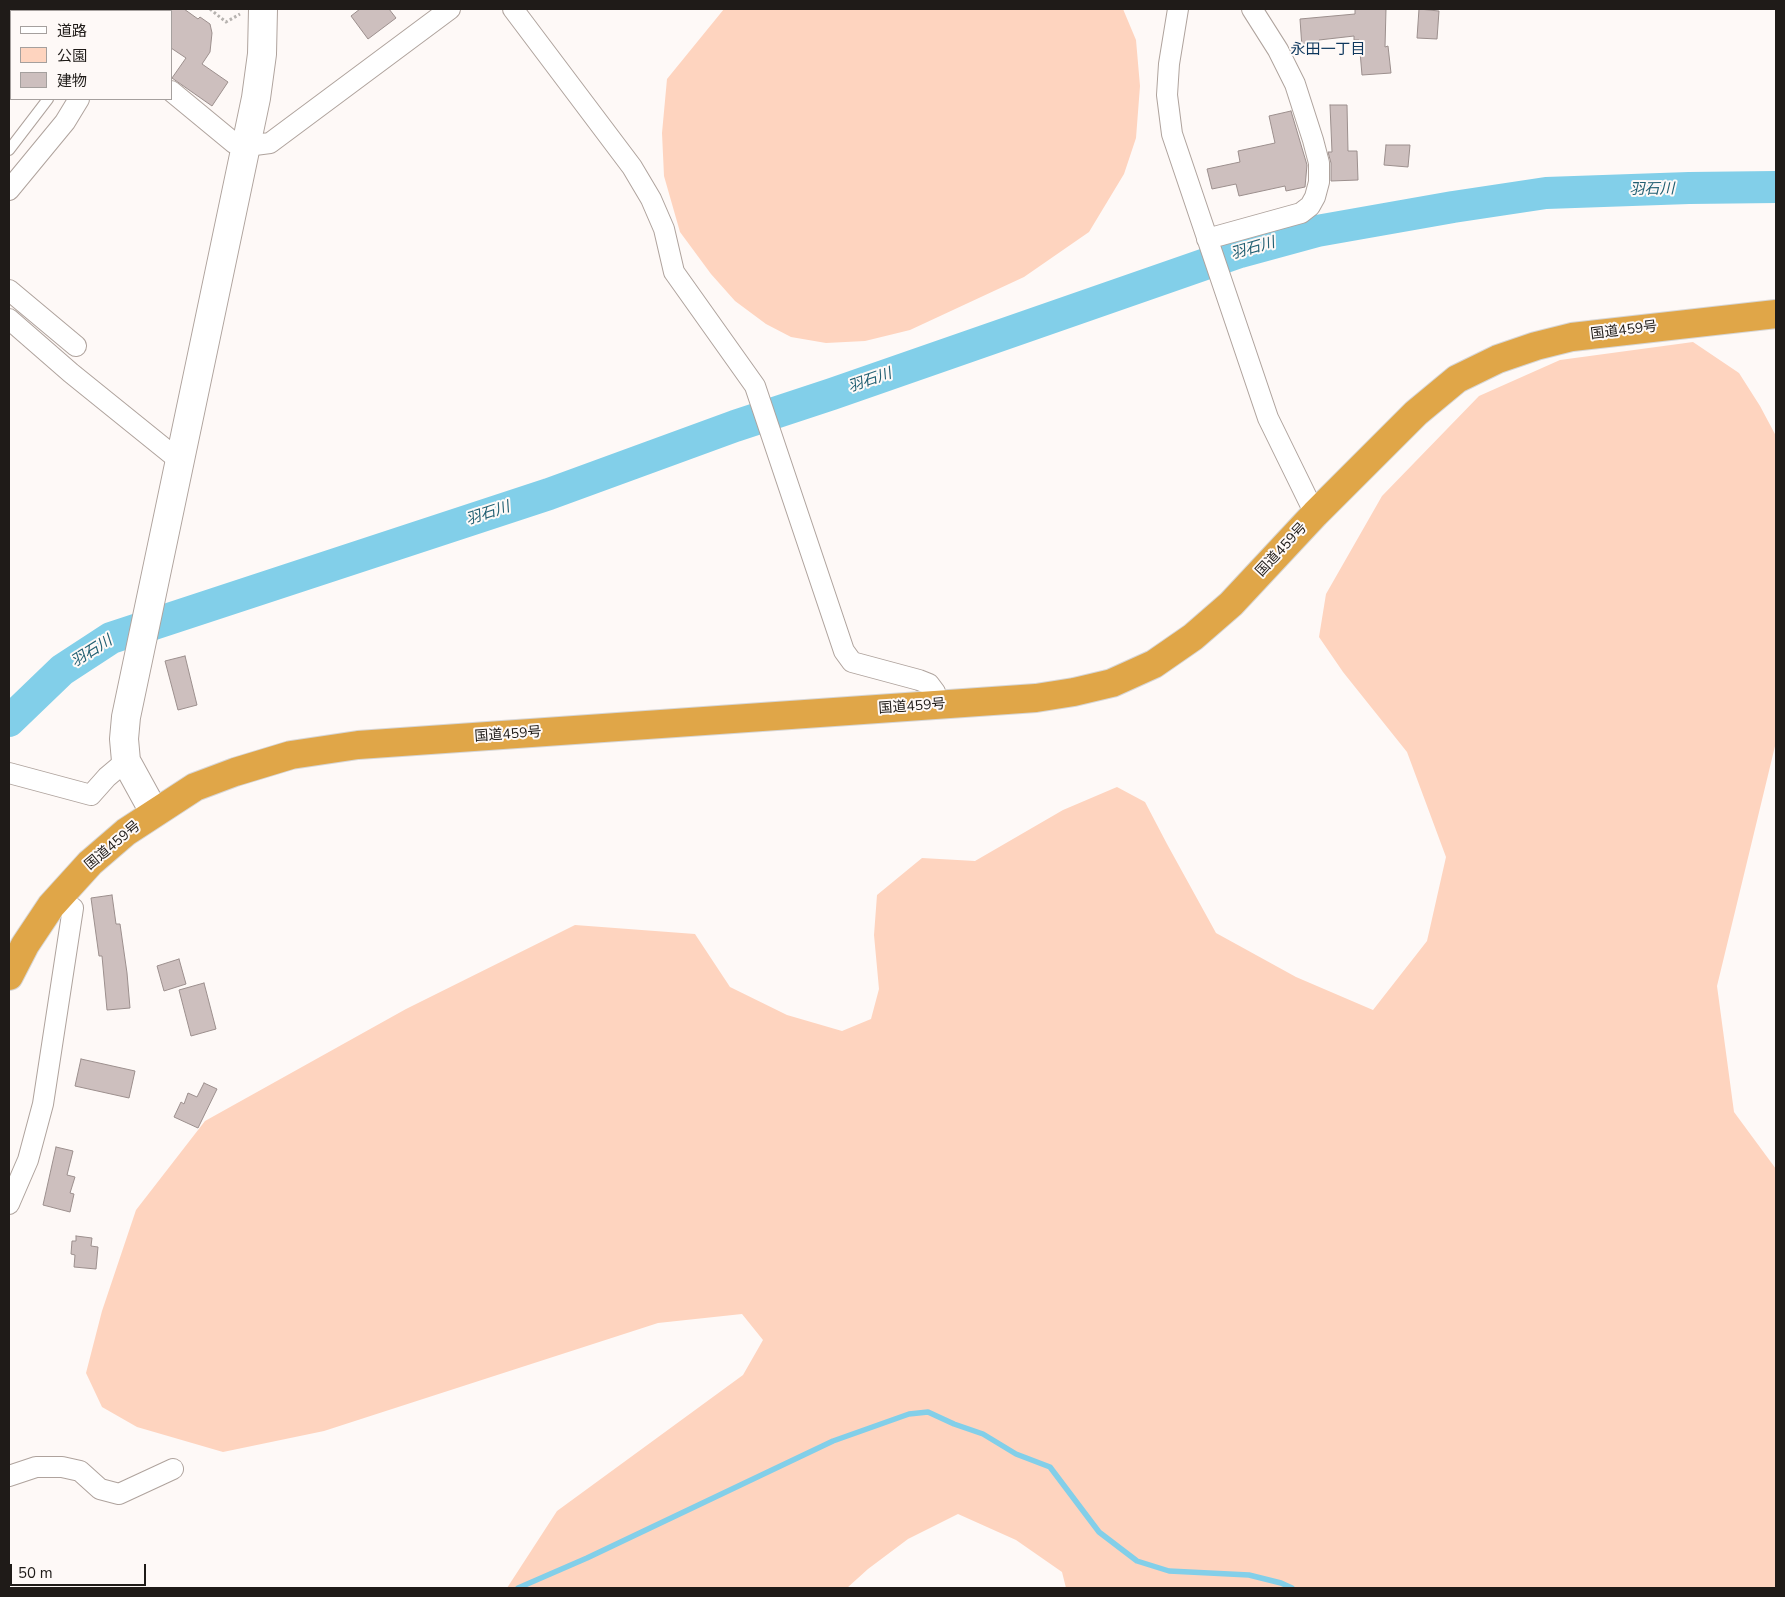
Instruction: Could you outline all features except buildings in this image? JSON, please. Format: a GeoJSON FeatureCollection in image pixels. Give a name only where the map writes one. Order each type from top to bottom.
{"type":"FeatureCollection","features":[{"type":"Feature","properties":{"kind":"highway","name":"国道459号"},"geometry":{"type":"LineString","coordinates":[[9,976],[25,946],[51,906],[90,863],[126,832],[194,787],[291,755],[358,745],[1036,698],[1112,683],[1154,664],[1193,637],[1232,604],[1316,514],[1416,413],[1458,379],[1498,359],[1536,346],[1572,337],[1776,314]]}},
{"type":"Feature","properties":{"kind":"street"},"geometry":{"type":"LineString","coordinates":[[172,92],[234,142],[247,146],[270,143],[450,9]]}},
{"type":"Feature","properties":{"kind":"street"},"geometry":{"type":"LineString","coordinates":[[513,9],[632,167],[651,199],[664,230],[674,272],[755,386],[844,651],[852,662],[929,684],[935,692],[938,705]]}},
{"type":"Feature","properties":{"kind":"street"},"geometry":{"type":"LineString","coordinates":[[1178,9],[1169,64],[1167,96],[1172,134],[1268,418],[1316,514]]}},
{"type":"Feature","properties":{"kind":"street"},"geometry":{"type":"LineString","coordinates":[[1208,244],[1301,213],[1310,206],[1315,197],[1319,182],[1315,148],[1295,84],[1278,50],[1252,9]]}},
{"type":"Feature","properties":{"kind":"street"},"geometry":{"type":"LineString","coordinates":[[154,812],[126,761],[124,739],[126,717],[256,98],[262,54],[252,11]]}},
{"type":"Feature","properties":{"kind":"street"},"geometry":{"type":"LineString","coordinates":[[9,190],[65,122],[79,100]]}},
{"type":"Feature","properties":{"kind":"street"},"geometry":{"type":"LineString","coordinates":[[9,290],[76,346]]}},
{"type":"Feature","properties":{"kind":"street"},"geometry":{"type":"LineString","coordinates":[[32,311],[14,323],[71,373],[180,461]]}},
{"type":"Feature","properties":{"kind":"street"},"geometry":{"type":"LineString","coordinates":[[9,773],[92,795],[107,777],[126,761]]}},
{"type":"Feature","properties":{"kind":"street"},"geometry":{"type":"LineString","coordinates":[[11,1194],[28,1160],[43,1104],[73,908]]}},
{"type":"Feature","properties":{"kind":"street"},"geometry":{"type":"LineString","coordinates":[[9,1476],[36,1467],[62,1467],[80,1471],[100,1489],[119,1494],[173,1469]]}},
{"type":"Feature","properties":{"kind":"lane"},"geometry":{"type":"LineString","coordinates":[[9,150],[47,100]]}},
{"type":"Feature","properties":{"kind":"path"},"geometry":{"type":"LineString","coordinates":[[210,9],[226,22],[252,11]]}},
{"type":"Feature","properties":{"kind":"green space"},"geometry":{"type":"Polygon","coordinates":[[[724,9],[1123,9],[1136,40],[1140,86],[1136,138],[1124,174],[1089,232],[1024,277],[910,330],[865,341],[826,343],[791,337],[766,324],[735,301],[711,274],[680,232],[664,176],[662,133],[667,79],[724,9]]]}},
{"type":"Feature","properties":{"kind":"green space"},"geometry":{"type":"Polygon","coordinates":[[[1693,342],[1739,373],[1776,436],[1776,742],[1717,986],[1734,1112],[1776,1169],[1776,1588],[1066,1588],[1062,1572],[1016,1540],[958,1514],[908,1539],[868,1569],[847,1588],[507,1588],[557,1511],[743,1375],[763,1340],[742,1314],[658,1323],[324,1431],[223,1452],[137,1427],[102,1407],[86,1373],[102,1311],[136,1210],[205,1121],[406,1009],[575,925],[695,934],[730,987],[787,1015],[842,1031],[871,1019],[879,989],[874,935],[877,895],[922,858],[975,861],[1063,810],[1117,787],[1145,802],[1216,933],[1296,977],[1373,1010],[1427,941],[1446,857],[1407,752],[1343,672],[1319,637],[1326,594],[1382,496],[1479,396],[1560,360],[1693,342]]]}},
{"type":"Feature","properties":{"kind":"waterway","name":"羽石川"},"geometry":{"type":"LineString","coordinates":[[9,721],[62,670],[111,638],[549,494],[735,426],[1240,252],[1317,231],[1546,193],[1776,187]]}},
{"type":"Feature","properties":{"kind":"waterway"},"geometry":{"type":"LineString","coordinates":[[518,1588],[587,1558],[833,1441],[909,1414],[928,1412],[983,1434],[1016,1454],[1050,1467],[1099,1532],[1137,1561],[1169,1571],[1249,1575],[1281,1583],[1292,1588]]}},
{"type":"Feature","properties":{"kind":"district","name":"永田一丁目"},"geometry":{"type":"Point","coordinates":[1328,50]}}]}
